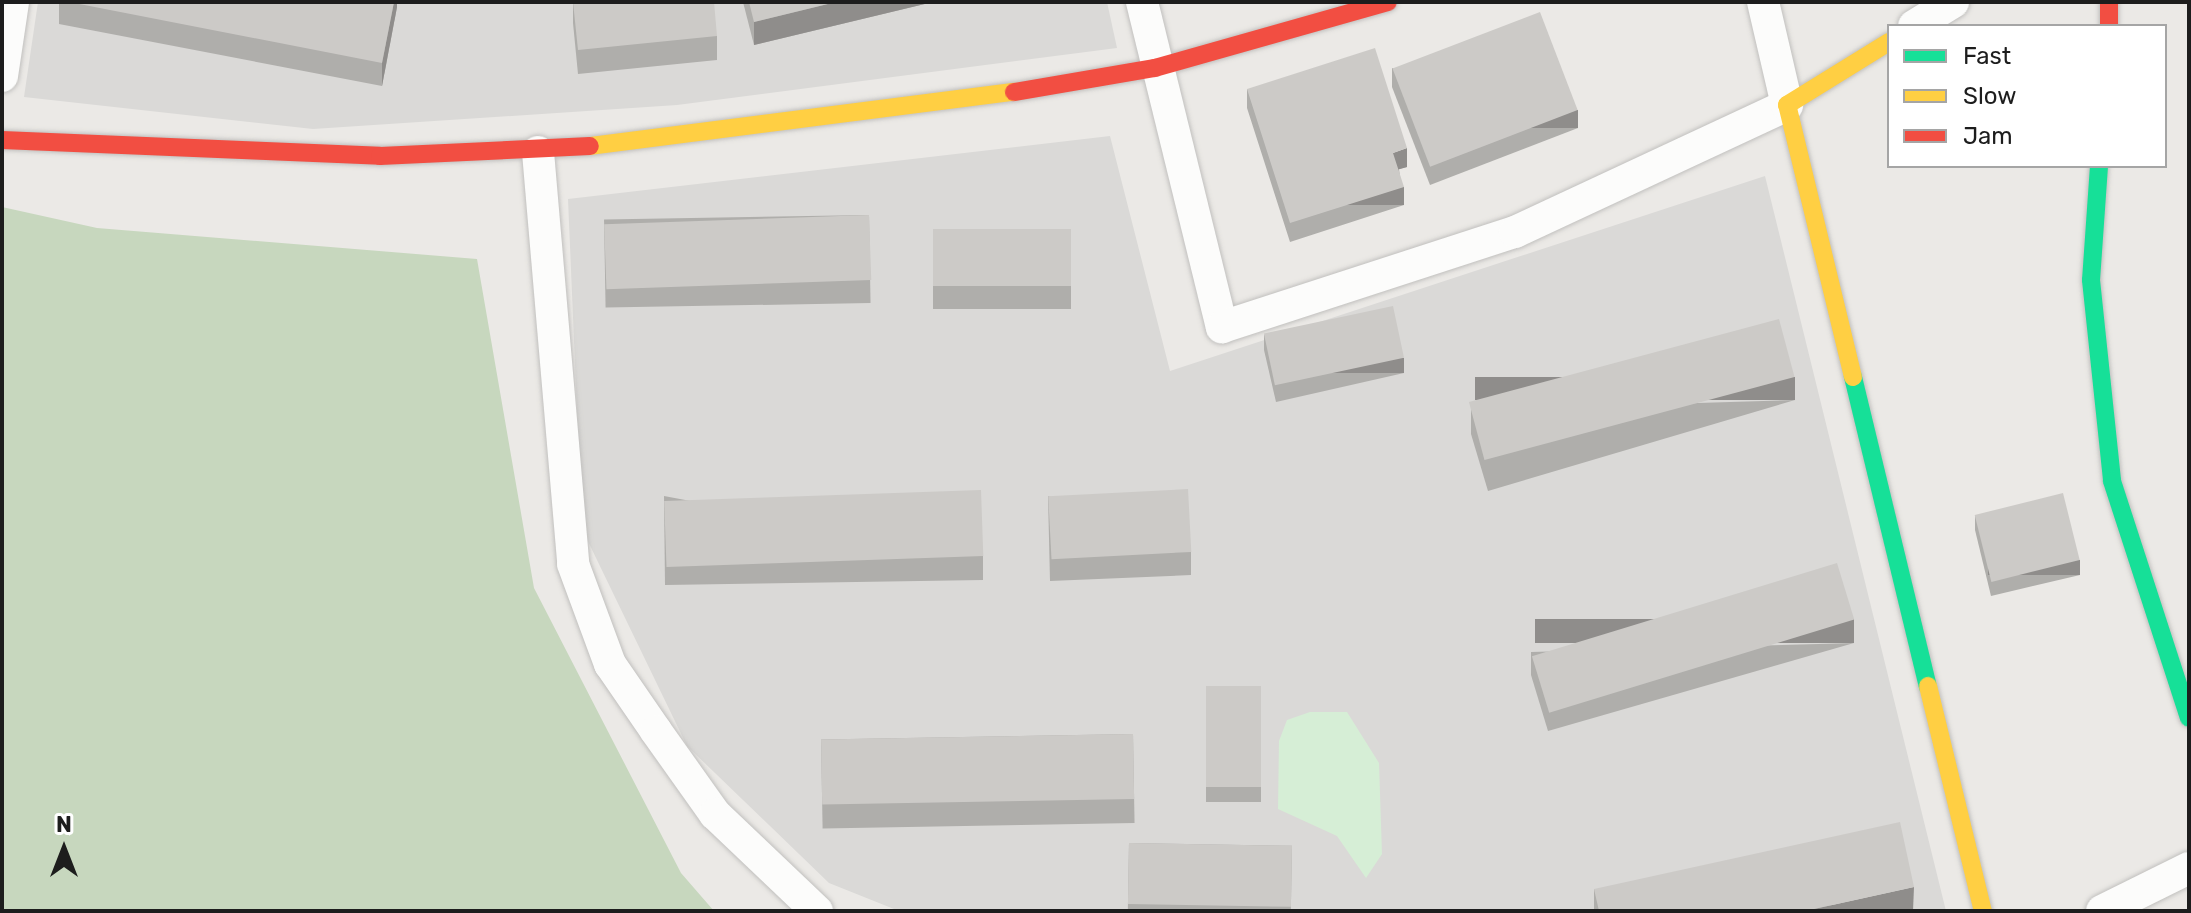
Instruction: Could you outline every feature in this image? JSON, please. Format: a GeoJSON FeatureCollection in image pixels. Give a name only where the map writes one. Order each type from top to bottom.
{"type":"FeatureCollection","features":[{"type":"Feature","properties":{"kind":"street"},"geometry":{"type":"LineString","coordinates":[[2,76],[13,2]]}},
{"type":"Feature","properties":{"kind":"street"},"geometry":{"type":"LineString","coordinates":[[1142,2],[1155,68],[1222,327],[1515,232],[1787,105],[1887,43]]}},
{"type":"Feature","properties":{"kind":"street"},"geometry":{"type":"LineString","coordinates":[[2,140],[380,156],[538,152],[885,114],[1155,68],[1388,2]]}},
{"type":"Feature","properties":{"kind":"street"},"geometry":{"type":"LineString","coordinates":[[1763,2],[1983,911]]}},
{"type":"Feature","properties":{"kind":"street"},"geometry":{"type":"LineString","coordinates":[[1917,24],[1953,2]]}},
{"type":"Feature","properties":{"kind":"street"},"geometry":{"type":"LineString","coordinates":[[2109,2],[2109,24]]}},
{"type":"Feature","properties":{"kind":"street"},"geometry":{"type":"LineString","coordinates":[[538,152],[558,446],[578,578],[610,664],[664,743],[724,824],[817,911]]}},
{"type":"Feature","properties":{"kind":"street"},"geometry":{"type":"LineString","coordinates":[[2099,168],[2091,280],[2112,481],[2189,718]]}},
{"type":"Feature","properties":{"kind":"street"},"geometry":{"type":"LineString","coordinates":[[2102,911],[2189,868]]}},
{"type":"Feature","properties":{"kind":"shaded area"},"geometry":{"type":"Polygon","coordinates":[[[38,2],[1107,2],[1117,48],[677,105],[313,129],[24,97],[38,2]]]}},
{"type":"Feature","properties":{"kind":"shaded area"},"geometry":{"type":"Polygon","coordinates":[[[1110,136],[1170,371],[1765,176],[1946,911],[899,911],[829,883],[687,746],[582,529],[568,199],[1110,136]]]}},
{"type":"Feature","properties":{"kind":"green space"},"geometry":{"type":"Polygon","coordinates":[[[2,207],[97,228],[477,259],[534,588],[681,873],[714,911],[2,911],[2,207]]]}},
{"type":"Feature","properties":{"kind":"green space"},"geometry":{"type":"Polygon","coordinates":[[[1310,712],[1347,712],[1379,763],[1382,854],[1366,878],[1337,836],[1278,809],[1279,741],[1287,720],[1310,712]]]}},
{"type":"Feature","properties":{"kind":"building"},"geometry":{"type":"Polygon","coordinates":[[[69,2],[394,2],[382,63],[69,2]]]}},
{"type":"Feature","properties":{"kind":"building"},"geometry":{"type":"Polygon","coordinates":[[[573,2],[714,2],[717,36],[578,50],[573,2]]]}},
{"type":"Feature","properties":{"kind":"building"},"geometry":{"type":"Polygon","coordinates":[[[749,2],[836,2],[754,22],[749,2]]]}},
{"type":"Feature","properties":{"kind":"building"},"geometry":{"type":"Polygon","coordinates":[[[1540,12],[1578,110],[1430,167],[1392,69],[1540,12]]]}},
{"type":"Feature","properties":{"kind":"building"},"geometry":{"type":"Polygon","coordinates":[[[1375,48],[1407,148],[1393,153],[1404,187],[1290,223],[1247,89],[1375,48]]]}},
{"type":"Feature","properties":{"kind":"building"},"geometry":{"type":"Polygon","coordinates":[[[869,215],[871,280],[606,289],[604,224],[869,215]]]}},
{"type":"Feature","properties":{"kind":"building"},"geometry":{"type":"Polygon","coordinates":[[[933,229],[1071,229],[1071,286],[933,286],[933,229]]]}},
{"type":"Feature","properties":{"kind":"building"},"geometry":{"type":"Polygon","coordinates":[[[1393,306],[1404,358],[1275,385],[1264,333],[1393,306]]]}},
{"type":"Feature","properties":{"kind":"building"},"geometry":{"type":"Polygon","coordinates":[[[1779,319],[1795,377],[1484,460],[1469,402],[1779,319]]]}},
{"type":"Feature","properties":{"kind":"building"},"geometry":{"type":"Polygon","coordinates":[[[1188,489],[1191,552],[1051,559],[1048,496],[1188,489]]]}},
{"type":"Feature","properties":{"kind":"building"},"geometry":{"type":"Polygon","coordinates":[[[981,490],[983,556],[666,567],[664,501],[981,490]]]}},
{"type":"Feature","properties":{"kind":"building"},"geometry":{"type":"Polygon","coordinates":[[[2063,493],[2080,560],[1991,582],[1975,515],[2063,493]]]}},
{"type":"Feature","properties":{"kind":"building"},"geometry":{"type":"Polygon","coordinates":[[[1837,563],[1854,619],[1549,713],[1532,656],[1837,563]]]}},
{"type":"Feature","properties":{"kind":"building"},"geometry":{"type":"Polygon","coordinates":[[[1206,686],[1261,686],[1261,787],[1206,787],[1206,686]]]}},
{"type":"Feature","properties":{"kind":"building"},"geometry":{"type":"Polygon","coordinates":[[[1133,734],[1134,799],[822,804],[821,739],[1133,734]]]}},
{"type":"Feature","properties":{"kind":"building"},"geometry":{"type":"Polygon","coordinates":[[[1900,822],[1914,887],[1805,911],[1599,911],[1594,889],[1900,822]]]}},
{"type":"Feature","properties":{"kind":"building"},"geometry":{"type":"Polygon","coordinates":[[[1129,843],[1292,846],[1291,907],[1128,904],[1129,843]]]}},
{"type":"Feature","properties":{"kind":"traffic: fast"},"geometry":{"type":"LineString","coordinates":[[2099,168],[2091,280],[2112,481],[2189,718]]}},
{"type":"Feature","properties":{"kind":"traffic: fast"},"geometry":{"type":"LineString","coordinates":[[1853,377],[1928,686]]}},
{"type":"Feature","properties":{"kind":"traffic: slow"},"geometry":{"type":"LineString","coordinates":[[1853,377],[1787,105],[1887,43]]}},
{"type":"Feature","properties":{"kind":"traffic: slow"},"geometry":{"type":"LineString","coordinates":[[590,146],[1014,92]]}},
{"type":"Feature","properties":{"kind":"traffic: slow"},"geometry":{"type":"LineString","coordinates":[[1928,686],[1983,911]]}},
{"type":"Feature","properties":{"kind":"traffic: jam"},"geometry":{"type":"LineString","coordinates":[[1014,92],[1155,68],[1388,2]]}},
{"type":"Feature","properties":{"kind":"traffic: jam"},"geometry":{"type":"LineString","coordinates":[[2109,2],[2109,24]]}},
{"type":"Feature","properties":{"kind":"traffic: jam"},"geometry":{"type":"LineString","coordinates":[[2,140],[380,156],[590,146]]}}]}
